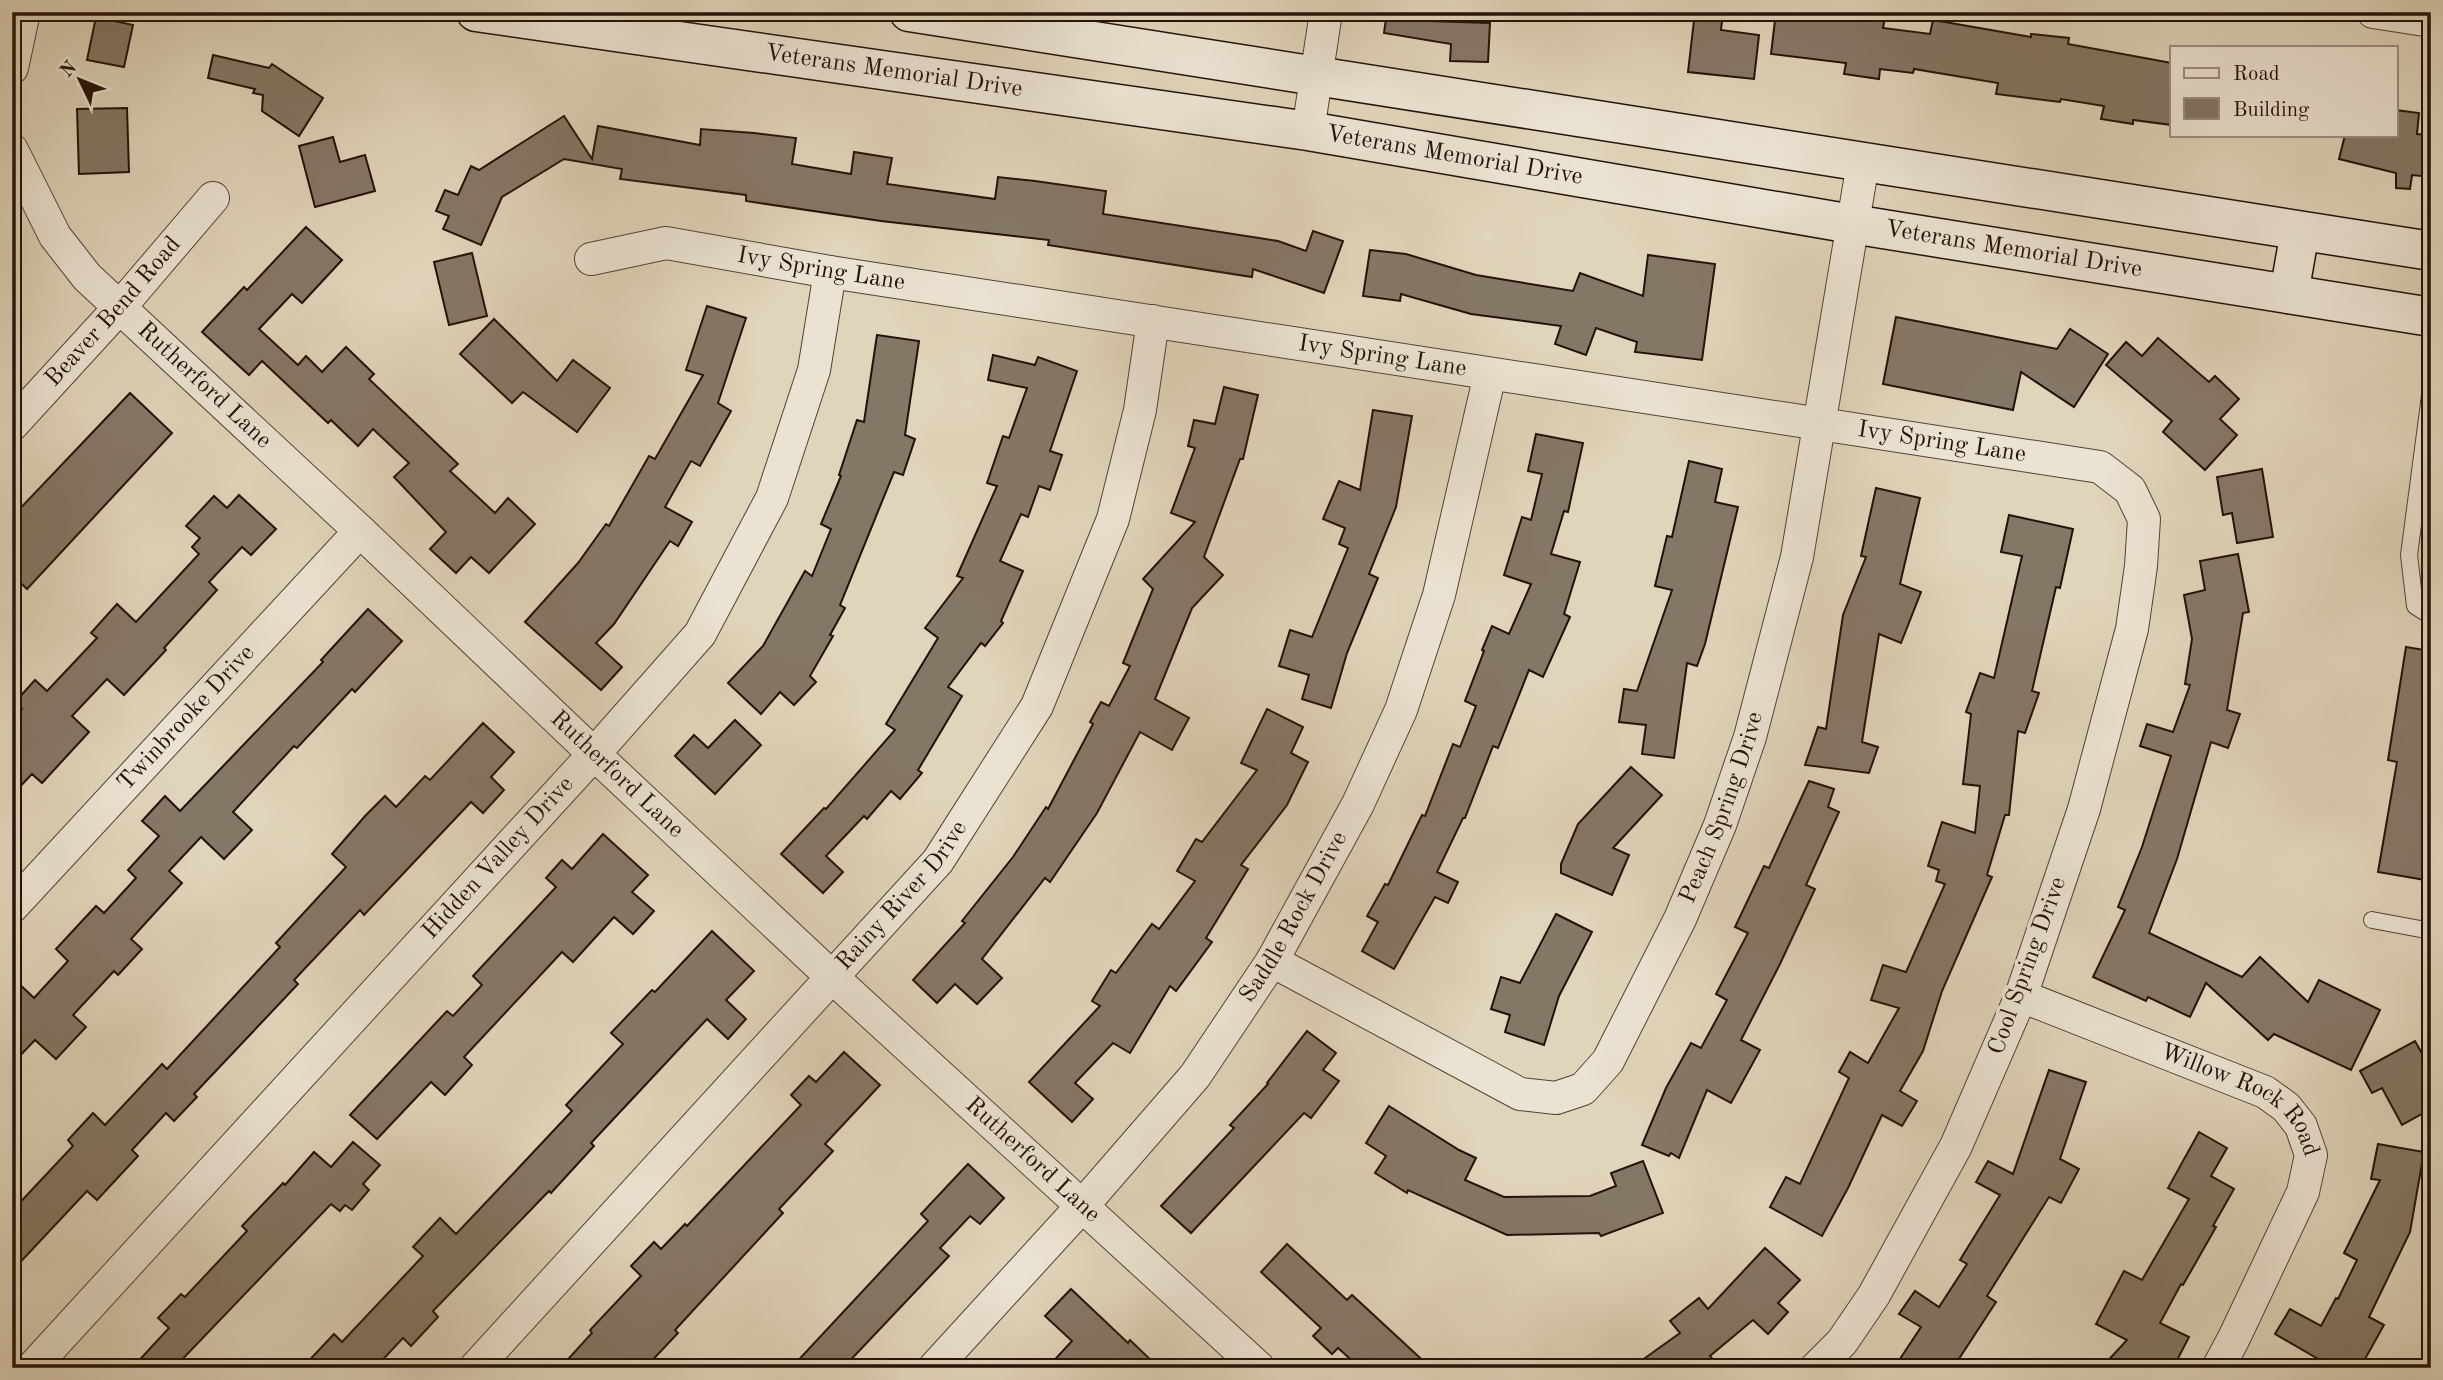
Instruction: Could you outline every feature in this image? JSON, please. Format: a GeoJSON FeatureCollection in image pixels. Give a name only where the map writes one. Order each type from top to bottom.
{"type":"FeatureCollection","features":[{"type":"Feature","properties":{"kind":"main road","name":"Veterans Memorial Drive"},"geometry":{"type":"LineString","coordinates":[[475,12],[667,26],[1852,224],[2431,317]]}},
{"type":"Feature","properties":{"kind":"main road"},"geometry":{"type":"LineString","coordinates":[[909,12],[2431,251]]}},
{"type":"Feature","properties":{"kind":"main road"},"geometry":{"type":"LineString","coordinates":[[2289,295],[2300,231]]}},
{"type":"Feature","properties":{"kind":"street"},"geometry":{"type":"LineString","coordinates":[[12,68],[24,12]]}},
{"type":"Feature","properties":{"kind":"street"},"geometry":{"type":"LineString","coordinates":[[1308,131],[1326,12]]}},
{"type":"Feature","properties":{"kind":"street"},"geometry":{"type":"LineString","coordinates":[[2373,12],[2431,21]]}},
{"type":"Feature","properties":{"kind":"street","name":"Rutherford Lane"},"geometry":{"type":"LineString","coordinates":[[12,150],[55,236],[87,277],[832,977],[1259,1368]]}},
{"type":"Feature","properties":{"kind":"street","name":"Peach Spring Drive"},"geometry":{"type":"LineString","coordinates":[[1272,961],[1520,1094],[1556,1098],[1583,1089],[1608,1061],[1680,919],[1720,825],[1750,737],[1797,556],[1863,163]]}},
{"type":"Feature","properties":{"kind":"street","name":"Beaver Bend Road"},"geometry":{"type":"LineString","coordinates":[[12,425],[120,307],[213,198]]}},
{"type":"Feature","properties":{"kind":"street","name":"Ivy Spring Lane"},"geometry":{"type":"LineString","coordinates":[[591,259],[666,243],[830,272],[2100,467],[2130,490],[2144,519],[2144,525]]}},
{"type":"Feature","properties":{"kind":"street","name":"Hidden Valley Drive"},"geometry":{"type":"LineString","coordinates":[[32,1368],[594,754],[700,634],[772,498],[814,370],[830,272]]}},
{"type":"Feature","properties":{"kind":"street","name":"Rainy River Drive"},"geometry":{"type":"LineString","coordinates":[[475,1368],[938,861],[1037,706],[1113,519],[1140,410],[1153,321]]}},
{"type":"Feature","properties":{"kind":"street","name":"Saddle Rock Drive"},"geometry":{"type":"LineString","coordinates":[[934,1368],[1083,1205],[1195,1076],[1272,961],[1358,804],[1401,710],[1439,595],[1490,374]]}},
{"type":"Feature","properties":{"kind":"street","name":"Cool Spring Drive"},"geometry":{"type":"LineString","coordinates":[[1816,1368],[1842,1342],[1887,1272],[1956,1146],[2021,996],[2084,809],[2132,629],[2144,525]]}},
{"type":"Feature","properties":{"kind":"street","name":"Twinbrooke Drive"},"geometry":{"type":"LineString","coordinates":[[12,907],[360,531]]}},
{"type":"Feature","properties":{"kind":"street","name":"Willow Rock Road"},"geometry":{"type":"LineString","coordinates":[[2021,996],[2264,1092],[2286,1107],[2301,1126],[2311,1156],[2303,1192],[2218,1368]]}},
{"type":"Feature","properties":{"kind":"lane"},"geometry":{"type":"LineString","coordinates":[[2431,388],[2409,555],[2415,607],[2431,616]]}},
{"type":"Feature","properties":{"kind":"lane"},"geometry":{"type":"LineString","coordinates":[[2372,920],[2431,931]]}},
{"type":"Feature","properties":{"kind":"building"},"geometry":{"type":"Polygon","coordinates":[[[1387,12],[1431,12],[1429,21],[1490,23],[1488,62],[1450,61],[1451,44],[1384,33],[1387,12]]]}},
{"type":"Feature","properties":{"kind":"building"},"geometry":{"type":"Polygon","coordinates":[[[1695,12],[1723,12],[1721,30],[1759,35],[1754,79],[1688,72],[1695,12]]]}},
{"type":"Feature","properties":{"kind":"building"},"geometry":{"type":"Polygon","coordinates":[[[1776,12],[1886,12],[1883,28],[1930,34],[1933,20],[2031,37],[2031,34],[2069,38],[2068,44],[2170,63],[2170,125],[2133,120],[2133,124],[2101,119],[2104,106],[2061,99],[2060,102],[1996,94],[1998,83],[1914,69],[1913,73],[1880,69],[1879,79],[1844,74],[1846,63],[1771,54],[1776,12]]]}},
{"type":"Feature","properties":{"kind":"building"},"geometry":{"type":"Polygon","coordinates":[[[96,17],[133,25],[124,67],[87,60],[96,17]]]}},
{"type":"Feature","properties":{"kind":"building"},"geometry":{"type":"Polygon","coordinates":[[[213,55],[269,68],[272,64],[323,98],[299,136],[262,111],[263,95],[253,93],[255,89],[208,78],[213,55]]]}},
{"type":"Feature","properties":{"kind":"building"},"geometry":{"type":"Polygon","coordinates":[[[127,108],[129,172],[79,174],[77,109],[127,108]]]}},
{"type":"Feature","properties":{"kind":"building"},"geometry":{"type":"Polygon","coordinates":[[[2398,110],[2419,113],[2417,134],[2431,135],[2431,177],[2412,175],[2410,189],[2396,188],[2396,173],[2339,159],[2345,136],[2398,136],[2398,110]]]}},
{"type":"Feature","properties":{"kind":"building"},"geometry":{"type":"Polygon","coordinates":[[[564,116],[592,159],[598,126],[700,145],[701,129],[754,133],[796,138],[792,164],[851,174],[854,152],[892,158],[887,184],[995,199],[998,177],[1035,181],[1106,191],[1103,214],[1278,241],[1306,251],[1313,231],[1343,241],[1324,293],[1253,269],[1252,277],[1048,245],[1049,240],[881,221],[746,201],[746,195],[620,179],[622,169],[564,159],[502,197],[481,245],[443,229],[449,216],[436,211],[445,190],[458,195],[471,166],[479,170],[564,116]]]}},
{"type":"Feature","properties":{"kind":"building"},"geometry":{"type":"Polygon","coordinates":[[[333,137],[340,162],[365,155],[375,191],[315,207],[299,146],[333,137]]]}},
{"type":"Feature","properties":{"kind":"building"},"geometry":{"type":"Polygon","coordinates":[[[306,227],[342,260],[302,303],[292,294],[259,329],[298,365],[306,356],[322,372],[346,347],[374,374],[369,379],[458,464],[450,471],[495,513],[508,498],[535,524],[489,573],[471,557],[456,573],[430,549],[446,532],[394,477],[409,463],[373,429],[358,446],[331,420],[328,423],[262,361],[249,375],[202,332],[244,287],[247,290],[306,227]]]}},
{"type":"Feature","properties":{"kind":"building"},"geometry":{"type":"Polygon","coordinates":[[[1370,250],[1406,254],[1476,275],[1573,291],[1580,273],[1643,296],[1648,255],[1715,264],[1702,360],[1635,352],[1637,342],[1596,328],[1586,355],[1555,344],[1561,326],[1471,314],[1401,294],[1400,301],[1363,296],[1370,250]]]}},
{"type":"Feature","properties":{"kind":"building"},"geometry":{"type":"Polygon","coordinates":[[[472,253],[487,316],[449,325],[434,262],[472,253]]]}},
{"type":"Feature","properties":{"kind":"building"},"geometry":{"type":"Polygon","coordinates":[[[707,306],[746,318],[718,403],[731,411],[700,466],[691,461],[665,507],[692,522],[678,546],[670,541],[614,624],[596,643],[622,667],[601,690],[525,622],[578,563],[606,524],[609,526],[649,456],[655,459],[703,375],[686,370],[707,306]]]}},
{"type":"Feature","properties":{"kind":"building"},"geometry":{"type":"Polygon","coordinates":[[[1896,317],[2057,349],[2070,329],[2108,354],[2074,407],[2021,372],[2013,410],[1883,384],[1896,317]]]}},
{"type":"Feature","properties":{"kind":"building"},"geometry":{"type":"Polygon","coordinates":[[[494,319],[557,381],[573,360],[610,388],[577,432],[523,392],[512,403],[460,354],[494,319]]]}},
{"type":"Feature","properties":{"kind":"building"},"geometry":{"type":"Polygon","coordinates":[[[877,335],[919,341],[905,435],[915,439],[903,475],[894,472],[840,605],[845,608],[830,635],[833,636],[810,676],[816,682],[794,705],[780,692],[761,714],[728,683],[763,646],[805,571],[812,576],[831,529],[821,524],[841,476],[839,475],[857,420],[864,422],[877,335]]]}},
{"type":"Feature","properties":{"kind":"building"},"geometry":{"type":"Polygon","coordinates":[[[2158,338],[2209,382],[2215,376],[2239,399],[2220,419],[2237,435],[2205,470],[2163,432],[2172,421],[2106,365],[2126,342],[2142,356],[2158,338]]]}},
{"type":"Feature","properties":{"kind":"building"},"geometry":{"type":"Polygon","coordinates":[[[993,355],[1035,365],[1038,357],[1077,371],[1050,451],[1062,455],[1050,490],[1039,486],[1028,517],[1021,514],[1000,561],[1023,571],[1001,621],[1003,623],[985,646],[981,643],[948,687],[962,696],[918,770],[922,773],[900,799],[891,791],[867,819],[864,816],[826,856],[843,872],[823,893],[781,854],[824,808],[826,809],[895,730],[886,724],[938,638],[925,628],[963,578],[957,576],[997,486],[987,483],[1003,436],[1009,438],[1027,388],[988,380],[993,355]]]}},
{"type":"Feature","properties":{"kind":"building"},"geometry":{"type":"Polygon","coordinates":[[[1224,387],[1258,395],[1243,459],[1240,459],[1204,557],[1223,575],[1192,608],[1155,699],[1189,718],[1172,750],[1140,732],[1097,813],[1050,882],[1045,878],[982,959],[1002,978],[977,1004],[955,984],[937,1003],[913,980],[965,923],[962,921],[1013,857],[1046,807],[1048,809],[1093,724],[1090,722],[1101,702],[1109,706],[1130,666],[1123,663],[1153,589],[1143,579],[1195,522],[1171,513],[1195,448],[1188,446],[1194,420],[1215,424],[1224,387]]]}},
{"type":"Feature","properties":{"kind":"building"},"geometry":{"type":"Polygon","coordinates":[[[130,393],[172,433],[27,589],[12,575],[12,517],[130,393]]]}},
{"type":"Feature","properties":{"kind":"building"},"geometry":{"type":"Polygon","coordinates":[[[1373,410],[1412,416],[1396,507],[1369,574],[1378,578],[1347,653],[1331,708],[1302,699],[1309,675],[1279,666],[1290,630],[1312,637],[1348,548],[1339,544],[1345,528],[1323,519],[1339,481],[1360,490],[1373,410]]]}},
{"type":"Feature","properties":{"kind":"building"},"geometry":{"type":"Polygon","coordinates":[[[1536,434],[1583,443],[1568,512],[1564,511],[1551,554],[1580,562],[1564,614],[1570,617],[1543,677],[1529,670],[1498,748],[1493,746],[1465,818],[1437,872],[1458,882],[1448,903],[1435,897],[1394,969],[1362,951],[1378,922],[1367,916],[1385,884],[1388,885],[1422,815],[1425,816],[1453,744],[1460,747],[1476,706],[1465,701],[1492,626],[1509,634],[1531,584],[1504,575],[1522,517],[1531,520],[1542,474],[1528,471],[1536,434]]]}},
{"type":"Feature","properties":{"kind":"building"},"geometry":{"type":"Polygon","coordinates":[[[1689,461],[1722,469],[1715,502],[1738,507],[1705,644],[1697,666],[1687,663],[1674,758],[1642,754],[1646,725],[1619,722],[1624,689],[1637,691],[1672,590],[1655,586],[1667,536],[1672,537],[1689,461]]]}},
{"type":"Feature","properties":{"kind":"building"},"geometry":{"type":"Polygon","coordinates":[[[2262,469],[2273,537],[2237,543],[2232,513],[2223,515],[2217,477],[2262,469]]]}},
{"type":"Feature","properties":{"kind":"building"},"geometry":{"type":"Polygon","coordinates":[[[1876,488],[1920,498],[1900,584],[1921,592],[1901,643],[1879,634],[1862,742],[1878,747],[1869,773],[1805,765],[1818,727],[1826,729],[1843,615],[1866,557],[1861,556],[1876,488]]]}},
{"type":"Feature","properties":{"kind":"building"},"geometry":{"type":"Polygon","coordinates":[[[239,495],[276,529],[251,555],[242,547],[209,582],[217,590],[124,695],[107,679],[72,716],[89,732],[42,783],[32,774],[12,795],[12,720],[22,709],[15,702],[35,680],[47,691],[97,638],[91,633],[117,604],[136,622],[199,554],[192,547],[200,538],[186,526],[214,496],[227,508],[239,495]]]}},
{"type":"Feature","properties":{"kind":"building"},"geometry":{"type":"Polygon","coordinates":[[[2009,515],[2073,529],[2060,588],[2056,587],[2032,691],[2039,693],[2025,733],[2018,731],[2009,815],[2005,815],[1987,875],[1992,877],[1942,991],[1923,1051],[1900,1091],[1917,1101],[1902,1126],[1882,1115],[1822,1236],[1770,1207],[1786,1177],[1800,1184],[1849,1078],[1839,1072],[1850,1052],[1868,1063],[1899,1008],[1871,1000],[1883,965],[1906,972],[1945,884],[1936,881],[1939,870],[1928,866],[1942,822],[1975,833],[1980,786],[1963,784],[1971,714],[1966,712],[1980,673],[1994,678],[2022,556],[2001,552],[2009,515]]]}},
{"type":"Feature","properties":{"kind":"building"},"geometry":{"type":"Polygon","coordinates":[[[2238,554],[2249,612],[2243,613],[2227,710],[2240,714],[2228,748],[2211,742],[2177,859],[2149,933],[2242,977],[2260,957],[2308,1002],[2319,980],[2380,1010],[2351,1070],[2274,1034],[2268,1040],[2206,983],[2190,1017],[2148,997],[2146,1001],[2093,977],[2125,910],[2118,907],[2142,847],[2171,756],[2140,746],[2147,724],[2173,732],[2190,685],[2185,684],[2192,639],[2184,595],[2205,590],[2200,561],[2238,554]]]}},
{"type":"Feature","properties":{"kind":"building"},"geometry":{"type":"Polygon","coordinates":[[[368,609],[402,641],[355,692],[352,689],[297,748],[294,746],[233,812],[252,830],[224,859],[201,837],[169,871],[182,883],[131,939],[142,949],[118,975],[114,971],[73,1015],[86,1027],[56,1059],[35,1040],[12,1064],[12,977],[34,998],[68,961],[56,949],[96,906],[104,913],[136,878],[128,870],[159,836],[142,821],[165,796],[180,811],[323,662],[321,660],[368,609]]]}},
{"type":"Feature","properties":{"kind":"building"},"geometry":{"type":"Polygon","coordinates":[[[2406,647],[2431,651],[2431,881],[2378,872],[2397,762],[2388,760],[2406,647]]]}},
{"type":"Feature","properties":{"kind":"building"},"geometry":{"type":"Polygon","coordinates":[[[1267,709],[1303,727],[1291,753],[1308,762],[1287,805],[1241,865],[1248,869],[1206,938],[1212,942],[1176,991],[1170,986],[1130,1053],[1113,1043],[1075,1083],[1093,1099],[1072,1122],[1029,1082],[1100,1006],[1092,1001],[1111,970],[1116,973],[1152,924],[1159,929],[1195,881],[1177,871],[1196,839],[1202,842],[1257,770],[1241,763],[1267,709]]]}},
{"type":"Feature","properties":{"kind":"building"},"geometry":{"type":"Polygon","coordinates":[[[735,720],[761,745],[715,794],[675,756],[694,735],[708,748],[735,720]]]}},
{"type":"Feature","properties":{"kind":"building"},"geometry":{"type":"Polygon","coordinates":[[[483,723],[514,752],[491,777],[504,790],[483,813],[471,802],[364,915],[360,910],[294,980],[298,984],[194,1094],[197,1097],[174,1121],[166,1113],[132,1150],[138,1156],[97,1200],[87,1191],[12,1271],[12,1211],[73,1146],[68,1140],[93,1113],[105,1125],[162,1064],[167,1069],[280,947],[276,943],[346,867],[332,854],[366,815],[385,796],[396,807],[425,776],[430,780],[483,723]]]}},
{"type":"Feature","properties":{"kind":"building"},"geometry":{"type":"Polygon","coordinates":[[[1631,767],[1662,795],[1613,848],[1629,855],[1612,895],[1561,873],[1561,864],[1578,824],[1631,767]]]}},
{"type":"Feature","properties":{"kind":"building"},"geometry":{"type":"Polygon","coordinates":[[[1809,781],[1834,789],[1828,807],[1839,812],[1806,885],[1815,889],[1741,1040],[1760,1050],[1731,1103],[1707,1090],[1679,1158],[1642,1145],[1666,1088],[1691,1043],[1701,1048],[1727,1000],[1716,994],[1748,933],[1735,927],[1764,866],[1769,868],[1809,781]]]}},
{"type":"Feature","properties":{"kind":"building"},"geometry":{"type":"Polygon","coordinates":[[[603,834],[648,875],[632,892],[654,911],[633,934],[614,917],[573,962],[562,952],[464,1057],[472,1065],[445,1095],[431,1082],[377,1139],[350,1115],[447,1011],[453,1016],[482,985],[473,976],[556,887],[546,878],[562,860],[572,869],[603,834]]]}},
{"type":"Feature","properties":{"kind":"building"},"geometry":{"type":"Polygon","coordinates":[[[1556,914],[1592,932],[1559,996],[1544,1045],[1505,1032],[1510,1015],[1491,1009],[1501,977],[1520,983],[1556,914]]]}},
{"type":"Feature","properties":{"kind":"building"},"geometry":{"type":"Polygon","coordinates":[[[712,931],[754,971],[726,1000],[746,1019],[728,1039],[707,1019],[591,1143],[594,1146],[551,1193],[549,1191],[433,1311],[438,1317],[411,1346],[403,1338],[375,1368],[302,1368],[334,1334],[342,1342],[423,1256],[413,1247],[440,1218],[456,1234],[572,1111],[566,1105],[623,1044],[611,1033],[652,990],[655,992],[712,931]]]}},
{"type":"Feature","properties":{"kind":"building"},"geometry":{"type":"Polygon","coordinates":[[[1307,1031],[1336,1053],[1323,1070],[1339,1081],[1311,1118],[1304,1113],[1191,1233],[1161,1206],[1234,1128],[1230,1125],[1268,1084],[1307,1031]]]}},
{"type":"Feature","properties":{"kind":"building"},"geometry":{"type":"Polygon","coordinates":[[[2415,1041],[2431,1070],[2431,1109],[2402,1125],[2382,1088],[2372,1093],[2360,1071],[2415,1041]]]}},
{"type":"Feature","properties":{"kind":"building"},"geometry":{"type":"Polygon","coordinates":[[[844,1052],[880,1085],[825,1144],[833,1151],[779,1209],[783,1213],[675,1330],[678,1333],[645,1368],[560,1368],[592,1333],[590,1330],[641,1276],[631,1266],[654,1242],[661,1249],[685,1224],[687,1226],[801,1105],[791,1095],[809,1076],[816,1082],[844,1052]]]}},
{"type":"Feature","properties":{"kind":"building"},"geometry":{"type":"Polygon","coordinates":[[[2049,1070],[2086,1082],[2060,1159],[2079,1169],[2061,1203],[2049,1197],[1987,1296],[1996,1302],[1953,1368],[1894,1368],[1921,1327],[1899,1314],[1915,1291],[1939,1307],[1967,1264],[1960,1260],[2000,1195],[1976,1182],[1988,1161],[2013,1174],[2049,1070]]]}},
{"type":"Feature","properties":{"kind":"building"},"geometry":{"type":"Polygon","coordinates":[[[1389,1106],[1476,1158],[1465,1180],[1504,1197],[1590,1196],[1616,1186],[1611,1173],[1643,1161],[1663,1213],[1601,1236],[1599,1233],[1507,1235],[1408,1190],[1407,1193],[1375,1173],[1386,1156],[1366,1143],[1389,1106]]]}},
{"type":"Feature","properties":{"kind":"building"},"geometry":{"type":"Polygon","coordinates":[[[2199,1132],[2227,1148],[2211,1176],[2234,1189],[2213,1226],[2216,1227],[2160,1323],[2189,1337],[2173,1368],[2101,1368],[2127,1340],[2096,1324],[2124,1271],[2142,1280],[2189,1199],[2168,1188],[2199,1132]]]}},
{"type":"Feature","properties":{"kind":"building"},"geometry":{"type":"Polygon","coordinates":[[[353,1142],[380,1165],[363,1184],[369,1190],[352,1210],[345,1205],[340,1211],[331,1204],[174,1368],[132,1368],[169,1328],[158,1318],[181,1294],[185,1297],[247,1231],[242,1226],[283,1183],[285,1185],[314,1152],[331,1167],[353,1142]]]}},
{"type":"Feature","properties":{"kind":"building"},"geometry":{"type":"Polygon","coordinates":[[[2378,1144],[2424,1152],[2410,1232],[2369,1317],[2384,1325],[2360,1368],[2334,1368],[2275,1334],[2290,1309],[2321,1326],[2336,1298],[2338,1299],[2357,1260],[2344,1253],[2380,1180],[2371,1179],[2378,1144]]]}},
{"type":"Feature","properties":{"kind":"building"},"geometry":{"type":"Polygon","coordinates":[[[968,1164],[1004,1198],[980,1224],[970,1216],[940,1248],[949,1256],[843,1368],[791,1368],[928,1221],[921,1214],[968,1164]]]}},
{"type":"Feature","properties":{"kind":"building"},"geometry":{"type":"Polygon","coordinates":[[[1287,1244],[1347,1300],[1352,1295],[1431,1368],[1360,1368],[1338,1348],[1332,1354],[1313,1336],[1321,1328],[1261,1272],[1287,1244]]]}},
{"type":"Feature","properties":{"kind":"building"},"geometry":{"type":"Polygon","coordinates":[[[1765,1248],[1800,1280],[1778,1303],[1788,1312],[1768,1334],[1753,1320],[1710,1356],[1720,1368],[1631,1368],[1680,1333],[1670,1321],[1699,1298],[1708,1309],[1765,1248]]]}},
{"type":"Feature","properties":{"kind":"building"},"geometry":{"type":"Polygon","coordinates":[[[1071,1289],[1128,1343],[1130,1340],[1159,1368],[1047,1368],[1072,1341],[1045,1316],[1071,1289]]]}}]}
